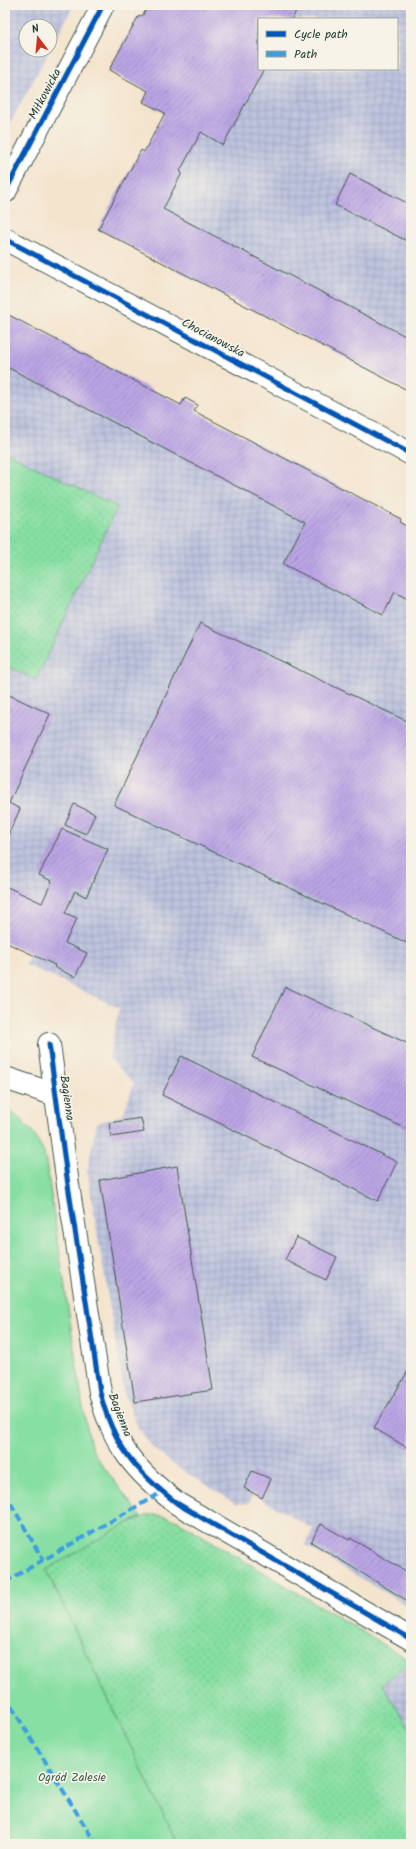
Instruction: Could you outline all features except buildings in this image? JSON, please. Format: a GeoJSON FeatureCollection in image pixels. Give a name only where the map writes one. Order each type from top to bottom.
{"type":"FeatureCollection","features":[{"type":"Feature","properties":{"kind":"street","name":"Miłkowicka"},"geometry":{"type":"LineString","coordinates":[[5,192],[103,5]]}},
{"type":"Feature","properties":{"kind":"street","name":"Chocianowska"},"geometry":{"type":"LineString","coordinates":[[5,239],[411,454]]}},
{"type":"Feature","properties":{"kind":"street","name":"Bagienna"},"geometry":{"type":"LineString","coordinates":[[49,1044],[100,1392],[109,1420],[124,1450],[145,1477],[178,1504],[411,1639]]}},
{"type":"Feature","properties":{"kind":"street"},"geometry":{"type":"LineString","coordinates":[[5,1078],[56,1095]]}},
{"type":"Feature","properties":{"kind":"shaded area"},"geometry":{"type":"Polygon","coordinates":[[[5,5],[74,5],[58,34],[58,18],[18,18],[18,58],[46,58],[5,132],[5,5]]]}},
{"type":"Feature","properties":{"kind":"shaded area"},"geometry":{"type":"Polygon","coordinates":[[[149,5],[411,5],[411,392],[98,229],[141,150],[144,152],[165,113],[143,102],[148,91],[109,70],[138,17],[143,15],[149,5]]]}},
{"type":"Feature","properties":{"kind":"shaded area"},"geometry":{"type":"Polygon","coordinates":[[[5,313],[181,405],[185,398],[198,405],[195,411],[401,519],[400,522],[411,528],[411,1608],[305,1545],[313,1529],[253,1494],[249,1503],[237,1504],[174,1465],[153,1448],[137,1426],[124,1393],[87,1171],[97,1123],[123,1115],[134,1083],[109,1058],[119,1008],[26,965],[30,954],[5,942],[5,665],[36,679],[117,508],[5,452],[5,313]]]}},
{"type":"Feature","properties":{"kind":"shaded area"},"geometry":{"type":"Polygon","coordinates":[[[411,1663],[411,1731],[382,1684],[411,1663]]]}},
{"type":"Feature","properties":{"kind":"green space"},"geometry":{"type":"Polygon","coordinates":[[[5,452],[117,507],[36,680],[5,665],[5,452]]]}},
{"type":"Feature","properties":{"kind":"green space","name":"Ogród Zalesie"},"geometry":{"type":"Polygon","coordinates":[[[5,1109],[23,1122],[37,1140],[45,1156],[84,1414],[91,1446],[95,1455],[141,1517],[125,1524],[46,1570],[177,1844],[5,1844],[5,1109]]]}},
{"type":"Feature","properties":{"kind":"green space"},"geometry":{"type":"Polygon","coordinates":[[[149,1515],[160,1515],[178,1521],[411,1661],[382,1684],[411,1731],[411,1844],[177,1844],[46,1569],[125,1524],[149,1515]]]}},
{"type":"Feature","properties":{"kind":"marked path"},"geometry":{"type":"LineString","coordinates":[[5,1582],[162,1492]]}},
{"type":"Feature","properties":{"kind":"marked path"},"geometry":{"type":"LineString","coordinates":[[5,1493],[43,1560]]}},
{"type":"Feature","properties":{"kind":"marked path"},"geometry":{"type":"LineString","coordinates":[[5,1696],[96,1844]]}},
{"type":"Feature","properties":{"kind":"cycle path"},"geometry":{"type":"LineString","coordinates":[[5,192],[103,5]]}},
{"type":"Feature","properties":{"kind":"cycle path"},"geometry":{"type":"LineString","coordinates":[[5,239],[411,454]]}},
{"type":"Feature","properties":{"kind":"cycle path"},"geometry":{"type":"LineString","coordinates":[[49,1044],[68,1185],[100,1392],[105,1411],[119,1442],[138,1468],[178,1504],[411,1639]]}}]}
